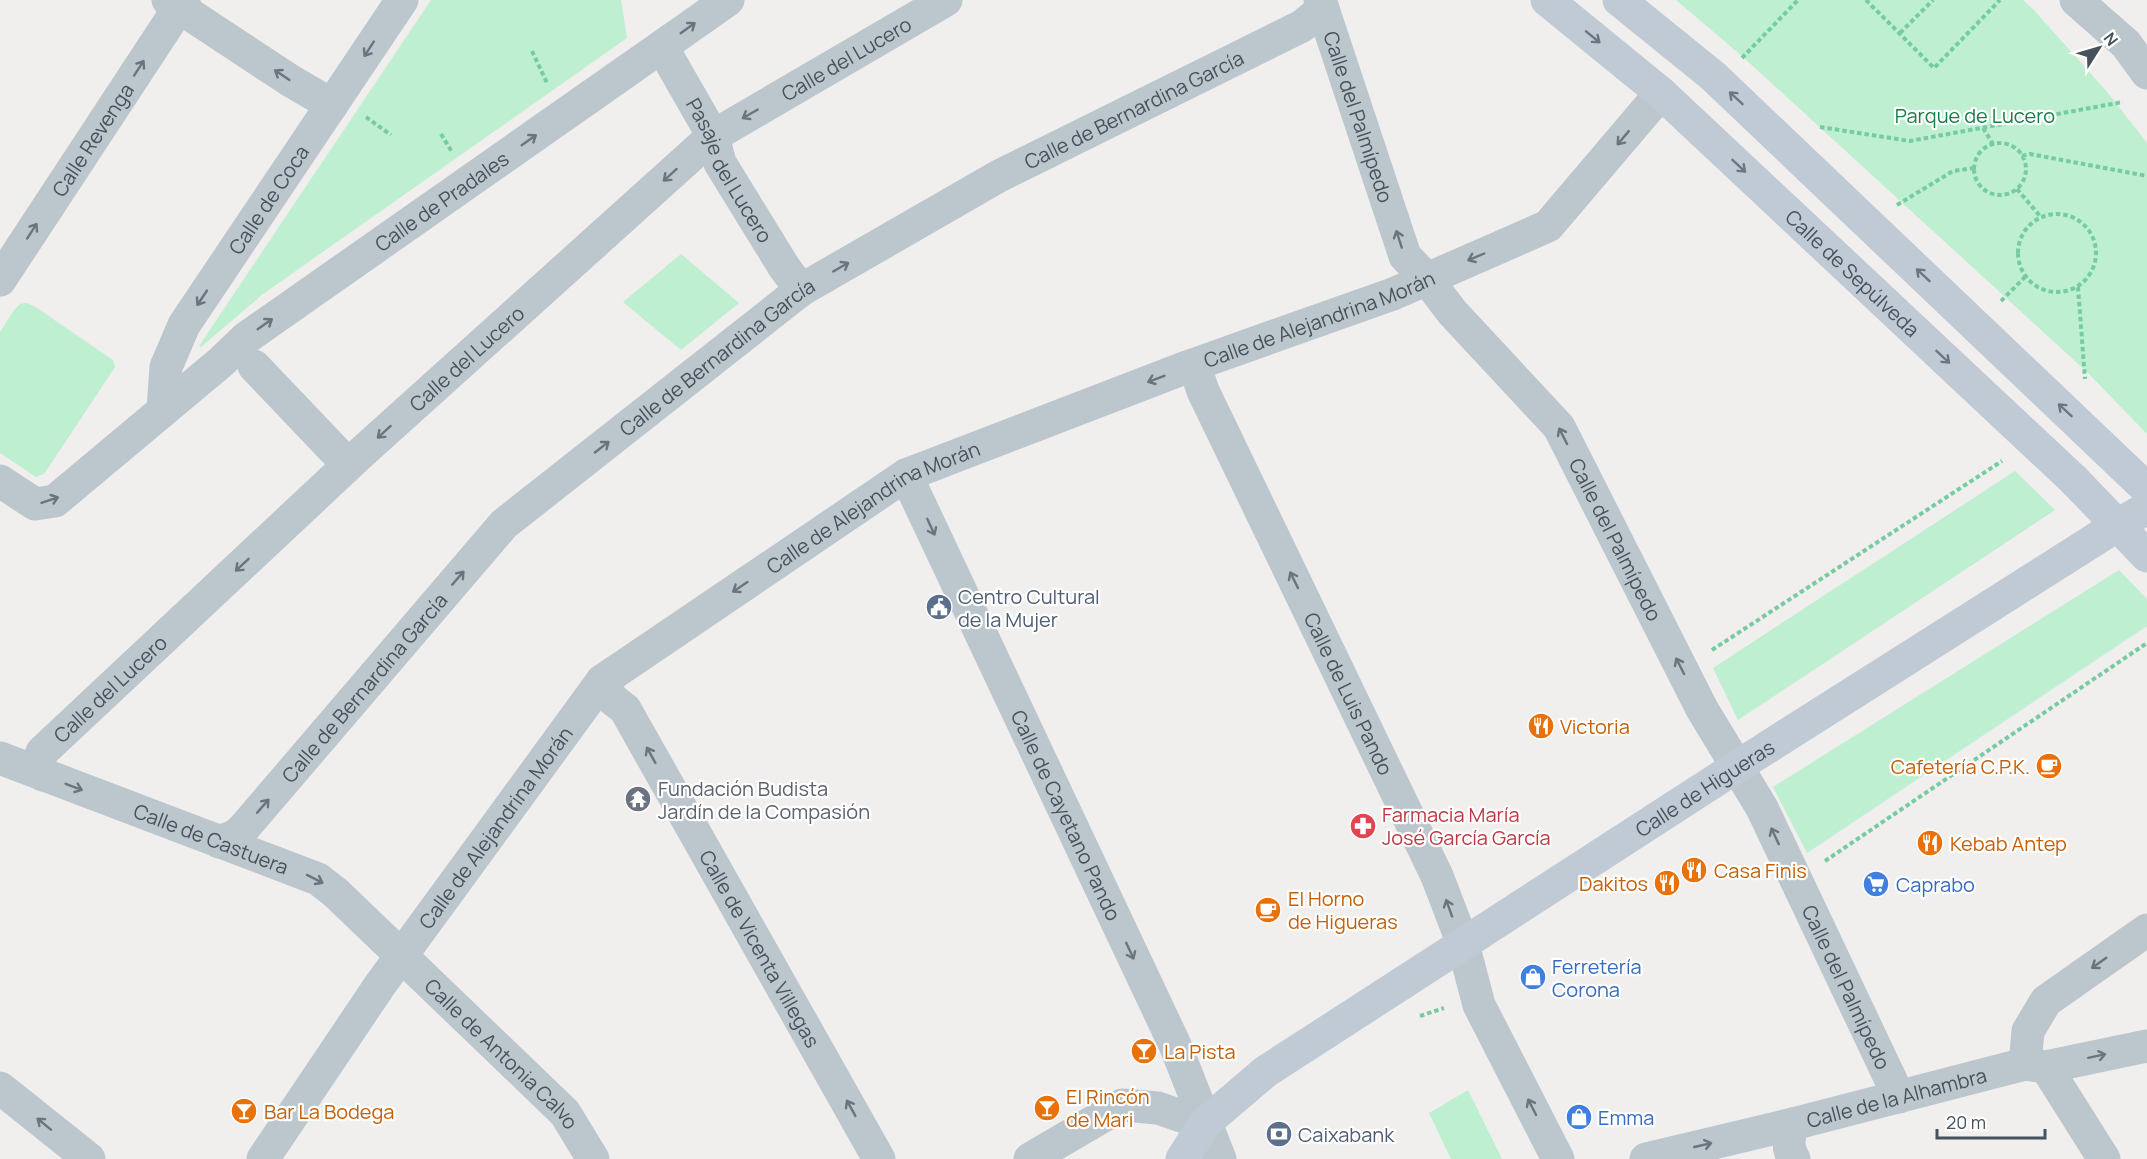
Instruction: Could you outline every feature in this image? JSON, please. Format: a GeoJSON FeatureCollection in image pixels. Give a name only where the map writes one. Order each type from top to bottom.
{"type":"FeatureCollection","features":[{"type":"Feature","properties":{"kind":"street","name":"Calle de Coca"},"geometry":{"type":"LineString","coordinates":[[163,410],[166,367],[184,325],[402,0]]}},
{"type":"Feature","properties":{"kind":"street","name":"Calle de Pradales"},"geometry":{"type":"LineString","coordinates":[[0,481],[35,504],[55,501],[221,362],[246,338],[728,0]]}},
{"type":"Feature","properties":{"kind":"street","name":"Calle del Lucero"},"geometry":{"type":"LineString","coordinates":[[43,775],[39,761],[42,752],[360,454],[713,136],[946,0]]}},
{"type":"Feature","properties":{"kind":"street","name":"Calle de Sepúlveda"},"geometry":{"type":"LineString","coordinates":[[1547,0],[1661,93],[2074,480],[2147,556]]}},
{"type":"Feature","properties":{"kind":"street"},"geometry":{"type":"LineString","coordinates":[[1619,0],[1713,76],[2147,489]]}},
{"type":"Feature","properties":{"kind":"street"},"geometry":{"type":"LineString","coordinates":[[2076,0],[2126,44],[2147,73]]}},
{"type":"Feature","properties":{"kind":"street"},"geometry":{"type":"LineString","coordinates":[[177,2],[291,81],[332,105]]}},
{"type":"Feature","properties":{"kind":"street","name":"Calle Revenga"},"geometry":{"type":"LineString","coordinates":[[0,280],[177,2]]}},
{"type":"Feature","properties":{"kind":"street","name":"Calle del Palmípedo"},"geometry":{"type":"LineString","coordinates":[[1321,4],[1405,256],[1427,279],[1452,312],[1559,427],[1702,710],[1762,808],[1899,1097]]}},
{"type":"Feature","properties":{"kind":"street","name":"Calle de Bernardina García"},"geometry":{"type":"LineString","coordinates":[[219,842],[235,836],[243,829],[504,524],[801,290],[999,176],[1302,26],[1321,4]]}},
{"type":"Feature","properties":{"kind":"street","name":"Pasaje del Lucero"},"geometry":{"type":"LineString","coordinates":[[662,47],[713,136],[720,163],[784,267],[801,290]]}},
{"type":"Feature","properties":{"kind":"street","name":"Calle de Alejandrina Morán"},"geometry":{"type":"LineString","coordinates":[[263,1159],[401,957],[602,681],[906,475],[1187,367],[1393,294],[1548,226],[1661,93]]}},
{"type":"Feature","properties":{"kind":"street"},"geometry":{"type":"LineString","coordinates":[[254,366],[335,451]]}},
{"type":"Feature","properties":{"kind":"street","name":"Calle de Luis Pando"},"geometry":{"type":"LineString","coordinates":[[1187,367],[1198,376],[1203,391],[1432,865],[1463,944],[1479,1005],[1558,1159]]}},
{"type":"Feature","properties":{"kind":"street","name":"Calle de Cayetano Pando"},"geometry":{"type":"LineString","coordinates":[[906,475],[1170,1034],[1204,1124],[1220,1159]]}},
{"type":"Feature","properties":{"kind":"street","name":"Calle de Higueras"},"geometry":{"type":"LineString","coordinates":[[1182,1159],[1204,1124],[1265,1072],[1738,766],[2147,508]]}},
{"type":"Feature","properties":{"kind":"street","name":"Calle de Vicenta Villegas"},"geometry":{"type":"LineString","coordinates":[[602,681],[612,699],[625,709],[879,1159]]}},
{"type":"Feature","properties":{"kind":"street","name":"Calle de Castuera"},"geometry":{"type":"LineString","coordinates":[[0,758],[318,879],[336,893],[401,957]]}},
{"type":"Feature","properties":{"kind":"street"},"geometry":{"type":"LineString","coordinates":[[2104,1159],[2036,1066],[2028,1030],[2046,1001],[2147,930]]}},
{"type":"Feature","properties":{"kind":"street","name":"Calle de Antonia Calvo"},"geometry":{"type":"LineString","coordinates":[[401,957],[565,1113],[593,1159]]}},
{"type":"Feature","properties":{"kind":"street","name":"Calle de la Alhambra"},"geometry":{"type":"LineString","coordinates":[[1646,1159],[2036,1066],[2147,1046]]}},
{"type":"Feature","properties":{"kind":"street"},"geometry":{"type":"LineString","coordinates":[[0,1088],[89,1159]]}},
{"type":"Feature","properties":{"kind":"street"},"geometry":{"type":"LineString","coordinates":[[1030,1159],[1122,1105],[1158,1108],[1204,1124]]}},
{"type":"Feature","properties":{"kind":"street"},"geometry":{"type":"LineString","coordinates":[[1793,1124],[1788,1139],[1789,1152],[1794,1159]]}},
{"type":"Feature","properties":{"kind":"path"},"geometry":{"type":"LineString","coordinates":[[1743,57],[1798,0]]}},
{"type":"Feature","properties":{"kind":"path"},"geometry":{"type":"LineString","coordinates":[[1866,0],[1934,68],[1996,1]]}},
{"type":"Feature","properties":{"kind":"path"},"geometry":{"type":"LineString","coordinates":[[1900,33],[1933,0]]}},
{"type":"Feature","properties":{"kind":"path"},"geometry":{"type":"LineString","coordinates":[[532,51],[549,88]]}},
{"type":"Feature","properties":{"kind":"path"},"geometry":{"type":"LineString","coordinates":[[1810,125],[1910,141],[2123,102]]}},
{"type":"Feature","properties":{"kind":"path"},"geometry":{"type":"LineString","coordinates":[[363,115],[391,135]]}},
{"type":"Feature","properties":{"kind":"path"},"geometry":{"type":"LineString","coordinates":[[1983,128],[1993,144]]}},
{"type":"Feature","properties":{"kind":"path"},"geometry":{"type":"LineString","coordinates":[[441,134],[456,158]]}},
{"type":"Feature","properties":{"kind":"path"},"geometry":{"type":"LineString","coordinates":[[1993,144],[2009,145],[2022,156],[2025,174],[2017,189],[2009,194],[1991,194],[1978,183],[1974,168],[1980,153],[1993,144]]}},
{"type":"Feature","properties":{"kind":"path"},"geometry":{"type":"LineString","coordinates":[[2022,156],[2030,154],[2147,176]]}},
{"type":"Feature","properties":{"kind":"path"},"geometry":{"type":"LineString","coordinates":[[1897,206],[1953,171],[1974,168]]}},
{"type":"Feature","properties":{"kind":"path"},"geometry":{"type":"LineString","coordinates":[[2017,189],[2040,216]]}},
{"type":"Feature","properties":{"kind":"path"},"geometry":{"type":"LineString","coordinates":[[2054,213],[2067,214],[2080,220],[2090,230],[2096,242],[2097,256],[2094,269],[2078,288],[2064,292],[2051,292],[2039,288],[2026,276],[2018,258],[2018,245],[2022,234],[2040,216],[2054,213]]}},
{"type":"Feature","properties":{"kind":"path"},"geometry":{"type":"LineString","coordinates":[[2000,302],[2026,276]]}},
{"type":"Feature","properties":{"kind":"path"},"geometry":{"type":"LineString","coordinates":[[2078,288],[2085,382]]}},
{"type":"Feature","properties":{"kind":"path"},"geometry":{"type":"LineString","coordinates":[[1708,652],[2011,455]]}},
{"type":"Feature","properties":{"kind":"path"},"geometry":{"type":"LineString","coordinates":[[1818,866],[2147,643]]}},
{"type":"Feature","properties":{"kind":"path"},"geometry":{"type":"LineString","coordinates":[[1414,1018],[1444,1008],[1449,1016]]}},
{"type":"Feature","properties":{"kind":"green space"},"geometry":{"type":"Polygon","coordinates":[[[431,0],[621,0],[627,38],[263,294],[201,347],[199,346],[431,0]]]}},
{"type":"Feature","properties":{"kind":"green space","name":"Parque de Lucero"},"geometry":{"type":"Polygon","coordinates":[[[1676,0],[2023,0],[2033,9],[2108,93],[2147,143],[2147,434],[2088,373],[1743,57],[1676,0]]]}},
{"type":"Feature","properties":{"kind":"green space"},"geometry":{"type":"Polygon","coordinates":[[[681,254],[739,303],[681,350],[623,302],[681,254]]]}},
{"type":"Feature","properties":{"kind":"green space"},"geometry":{"type":"Polygon","coordinates":[[[26,303],[34,306],[113,360],[115,367],[44,474],[36,477],[0,453],[0,332],[14,310],[20,304],[26,303]]]}},
{"type":"Feature","properties":{"kind":"green space"},"geometry":{"type":"Polygon","coordinates":[[[2015,471],[2055,510],[1738,720],[1713,668],[2015,471]]]}},
{"type":"Feature","properties":{"kind":"green space"},"geometry":{"type":"Polygon","coordinates":[[[2119,570],[2147,599],[2147,626],[1807,853],[1773,787],[2119,570]]]}},
{"type":"Feature","properties":{"kind":"green space"},"geometry":{"type":"Polygon","coordinates":[[[1468,1090],[1502,1159],[1451,1159],[1429,1113],[1468,1090]]]}},
{"type":"Feature","properties":{"kind":"place","name":"Centro Cultural de la Mujer"},"geometry":{"type":"Point","coordinates":[939,607]}},
{"type":"Feature","properties":{"kind":"place","name":"Victoria"},"geometry":{"type":"Point","coordinates":[1541,726]}},
{"type":"Feature","properties":{"kind":"place","name":"Cafetería C.P.K."},"geometry":{"type":"Point","coordinates":[2049,766]}},
{"type":"Feature","properties":{"kind":"place","name":"Fundación Budista Jardín de la Compasión"},"geometry":{"type":"Point","coordinates":[638,799]}},
{"type":"Feature","properties":{"kind":"place","name":"Farmacia María José García García"},"geometry":{"type":"Point","coordinates":[1363,826]}},
{"type":"Feature","properties":{"kind":"place","name":"Kebab Antep"},"geometry":{"type":"Point","coordinates":[1930,843]}},
{"type":"Feature","properties":{"kind":"place","name":"Casa Finis"},"geometry":{"type":"Point","coordinates":[1694,870]}},
{"type":"Feature","properties":{"kind":"place","name":"Dakitos"},"geometry":{"type":"Point","coordinates":[1667,883]}},
{"type":"Feature","properties":{"kind":"place","name":"Caprabo"},"geometry":{"type":"Point","coordinates":[1876,884]}},
{"type":"Feature","properties":{"kind":"place","name":"El Horno de Higueras"},"geometry":{"type":"Point","coordinates":[1268,910]}},
{"type":"Feature","properties":{"kind":"place","name":"Ferretería Corona"},"geometry":{"type":"Point","coordinates":[1533,977]}},
{"type":"Feature","properties":{"kind":"place","name":"La Pista"},"geometry":{"type":"Point","coordinates":[1144,1051]}},
{"type":"Feature","properties":{"kind":"place","name":"El Rincón de Mari"},"geometry":{"type":"Point","coordinates":[1047,1108]}},
{"type":"Feature","properties":{"kind":"place","name":"Bar La Bodega"},"geometry":{"type":"Point","coordinates":[244,1111]}},
{"type":"Feature","properties":{"kind":"place","name":"Emma"},"geometry":{"type":"Point","coordinates":[1579,1117]}},
{"type":"Feature","properties":{"kind":"place","name":"Caixabank"},"geometry":{"type":"Point","coordinates":[1279,1134]}}]}
